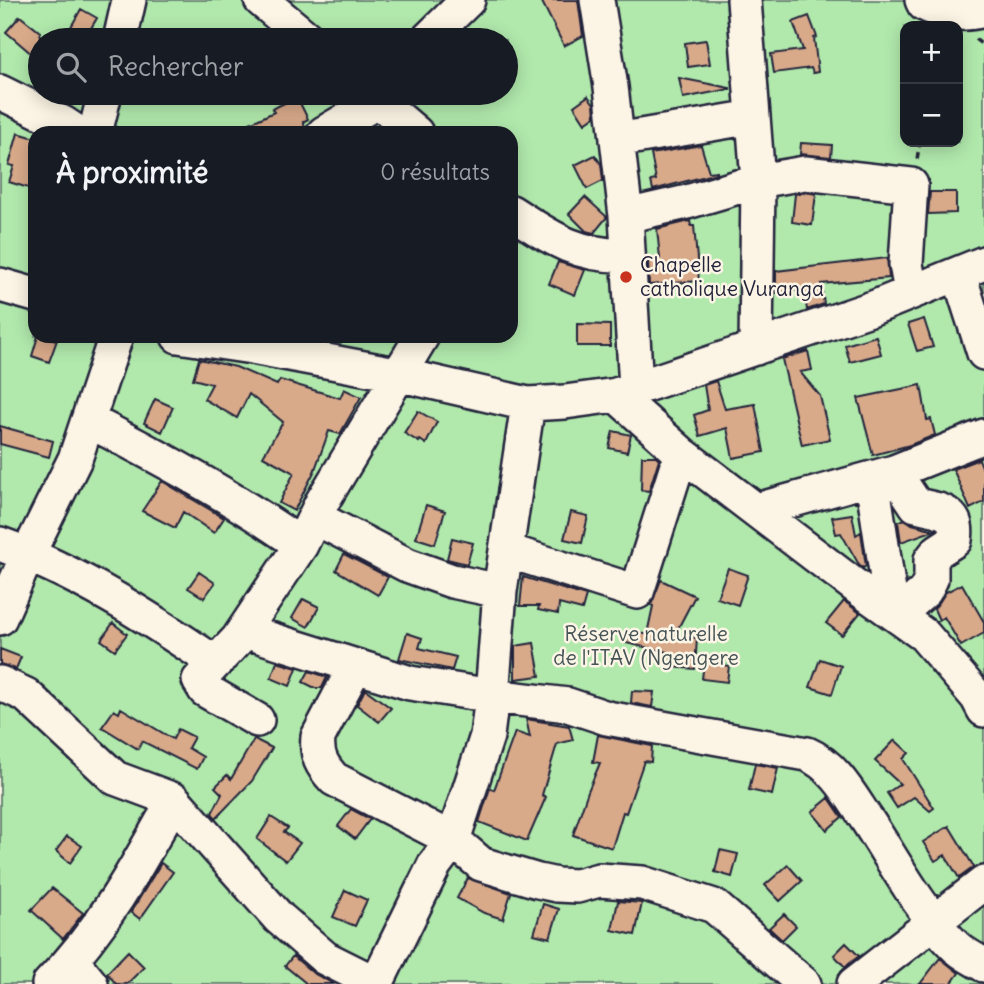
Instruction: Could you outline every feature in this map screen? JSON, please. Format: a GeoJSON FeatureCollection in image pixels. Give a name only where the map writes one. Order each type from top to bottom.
{"type":"FeatureCollection","features":[{"type":"Feature","properties":{"kind":"street"},"geometry":{"type":"LineString","coordinates":[[122,28],[128,0]]}},
{"type":"Feature","properties":{"kind":"street"},"geometry":{"type":"LineString","coordinates":[[261,0],[295,28]]}},
{"type":"Feature","properties":{"kind":"street"},"geometry":{"type":"LineString","coordinates":[[439,28],[468,0]]}},
{"type":"Feature","properties":{"kind":"street"},"geometry":{"type":"LineString","coordinates":[[597,0],[626,216],[626,391],[681,453],[924,635],[982,700]]}},
{"type":"Feature","properties":{"kind":"street"},"geometry":{"type":"LineString","coordinates":[[744,0],[758,181],[756,348]]}},
{"type":"Feature","properties":{"kind":"street"},"geometry":{"type":"LineString","coordinates":[[922,0],[924,4],[939,12],[974,13],[984,10]]}},
{"type":"Feature","properties":{"kind":"street"},"geometry":{"type":"LineString","coordinates":[[0,92],[68,126]]}},
{"type":"Feature","properties":{"kind":"street"},"geometry":{"type":"LineString","coordinates":[[97,126],[102,105]]}},
{"type":"Feature","properties":{"kind":"street"},"geometry":{"type":"LineString","coordinates":[[334,126],[365,105]]}},
{"type":"Feature","properties":{"kind":"street"},"geometry":{"type":"LineString","coordinates":[[387,105],[409,126]]}},
{"type":"Feature","properties":{"kind":"street"},"geometry":{"type":"LineString","coordinates":[[617,140],[753,117]]}},
{"type":"Feature","properties":{"kind":"street"},"geometry":{"type":"LineString","coordinates":[[626,216],[687,202],[758,181],[805,173],[911,185],[906,264],[911,292]]}},
{"type":"Feature","properties":{"kind":"street"},"geometry":{"type":"LineString","coordinates":[[518,216],[582,252],[628,255]]}},
{"type":"Feature","properties":{"kind":"street"},"geometry":{"type":"LineString","coordinates":[[225,343],[401,375],[528,404],[588,400],[626,391],[873,308],[971,269],[984,353]]}},
{"type":"Feature","properties":{"kind":"street"},"geometry":{"type":"LineString","coordinates":[[0,618],[14,549],[75,459],[114,343]]}},
{"type":"Feature","properties":{"kind":"street"},"geometry":{"type":"LineString","coordinates":[[257,720],[205,690],[200,680],[244,631],[309,531],[322,502],[418,343]]}},
{"type":"Feature","properties":{"kind":"street"},"geometry":{"type":"LineString","coordinates":[[0,683],[26,695],[115,778],[174,800],[279,918],[325,958],[377,984],[435,864],[453,840],[487,736],[500,591],[528,404]]}},
{"type":"Feature","properties":{"kind":"street"},"geometry":{"type":"LineString","coordinates":[[89,421],[250,510],[452,581],[500,591]]}},
{"type":"Feature","properties":{"kind":"street"},"geometry":{"type":"LineString","coordinates":[[757,510],[883,476],[984,436]]}},
{"type":"Feature","properties":{"kind":"street"},"geometry":{"type":"LineString","coordinates":[[508,551],[637,592],[681,453]]}},
{"type":"Feature","properties":{"kind":"street"},"geometry":{"type":"LineString","coordinates":[[883,476],[895,613]]}},
{"type":"Feature","properties":{"kind":"street"},"geometry":{"type":"LineString","coordinates":[[883,476],[916,505],[940,509],[954,521],[957,528],[955,540],[938,551],[931,560],[931,579],[925,590],[895,613]]}},
{"type":"Feature","properties":{"kind":"street"},"geometry":{"type":"LineString","coordinates":[[14,549],[57,566],[145,615],[214,662]]}},
{"type":"Feature","properties":{"kind":"street"},"geometry":{"type":"LineString","coordinates":[[244,631],[410,683],[568,705],[607,718],[807,754],[819,759],[845,788],[935,923],[954,946],[984,965]]}},
{"type":"Feature","properties":{"kind":"street"},"geometry":{"type":"LineString","coordinates":[[355,667],[317,737],[321,764],[334,779],[453,840],[481,864],[538,881],[577,886],[599,880],[642,883],[714,906],[804,984]]}},
{"type":"Feature","properties":{"kind":"street"},"geometry":{"type":"LineString","coordinates":[[49,984],[82,972],[174,800]]}},
{"type":"Feature","properties":{"kind":"street"},"geometry":{"type":"LineString","coordinates":[[854,984],[984,883]]}},
{"type":"Feature","properties":{"kind":"green space","name":"Réserve naturelle de l'ITAV (Ngengere"},"geometry":{"type":"Polygon","coordinates":[[[0,0],[984,0],[984,984],[0,984],[0,0]]]}},
{"type":"Feature","properties":{"kind":"building"},"geometry":{"type":"Polygon","coordinates":[[[541,0],[578,0],[583,36],[564,46],[541,0]]]}},
{"type":"Feature","properties":{"kind":"building"},"geometry":{"type":"Polygon","coordinates":[[[81,9],[97,18],[91,28],[70,28],[81,9]]]}},
{"type":"Feature","properties":{"kind":"building"},"geometry":{"type":"Polygon","coordinates":[[[20,16],[35,28],[28,28],[28,51],[6,32],[20,16]]]}},
{"type":"Feature","properties":{"kind":"building"},"geometry":{"type":"Polygon","coordinates":[[[809,16],[817,37],[814,38],[818,72],[813,73],[811,68],[774,73],[771,54],[803,50],[793,22],[809,16]]]}},
{"type":"Feature","properties":{"kind":"building"},"geometry":{"type":"Polygon","coordinates":[[[706,40],[710,64],[688,67],[685,43],[706,40]]]}},
{"type":"Feature","properties":{"kind":"building"},"geometry":{"type":"Polygon","coordinates":[[[679,78],[730,88],[730,89],[683,98],[679,78]]]}},
{"type":"Feature","properties":{"kind":"building"},"geometry":{"type":"Polygon","coordinates":[[[588,96],[594,104],[595,116],[585,123],[574,106],[588,96]]]}},
{"type":"Feature","properties":{"kind":"building"},"geometry":{"type":"Polygon","coordinates":[[[280,105],[301,105],[308,119],[303,122],[305,126],[243,126],[274,112],[272,109],[280,105]]]}},
{"type":"Feature","properties":{"kind":"building"},"geometry":{"type":"Polygon","coordinates":[[[18,133],[28,136],[28,188],[9,182],[14,166],[9,165],[18,133]]]}},
{"type":"Feature","properties":{"kind":"building"},"geometry":{"type":"Polygon","coordinates":[[[801,143],[832,145],[831,157],[800,154],[801,143]]]}},
{"type":"Feature","properties":{"kind":"building"},"geometry":{"type":"Polygon","coordinates":[[[701,145],[709,172],[717,173],[653,190],[651,181],[656,180],[651,154],[701,145]]]}},
{"type":"Feature","properties":{"kind":"building"},"geometry":{"type":"Polygon","coordinates":[[[595,155],[601,164],[603,181],[587,189],[575,165],[595,155]]]}},
{"type":"Feature","properties":{"kind":"building"},"geometry":{"type":"Polygon","coordinates":[[[930,192],[956,192],[956,213],[928,214],[930,192]]]}},
{"type":"Feature","properties":{"kind":"building"},"geometry":{"type":"Polygon","coordinates":[[[795,194],[816,194],[812,225],[792,222],[795,194]]]}},
{"type":"Feature","properties":{"kind":"building"},"geometry":{"type":"Polygon","coordinates":[[[585,197],[607,217],[594,233],[586,231],[569,214],[585,197]]]}},
{"type":"Feature","properties":{"kind":"building"},"geometry":{"type":"Polygon","coordinates":[[[690,221],[691,226],[694,226],[699,281],[649,285],[648,259],[660,258],[657,229],[690,221]]]}},
{"type":"Feature","properties":{"kind":"building"},"geometry":{"type":"Polygon","coordinates":[[[887,258],[889,278],[821,284],[824,304],[807,310],[804,290],[776,293],[776,271],[887,258]]]}},
{"type":"Feature","properties":{"kind":"building"},"geometry":{"type":"Polygon","coordinates":[[[558,262],[585,270],[575,295],[549,284],[558,262]]]}},
{"type":"Feature","properties":{"kind":"building"},"geometry":{"type":"Polygon","coordinates":[[[924,319],[933,347],[917,351],[908,324],[924,319]]]}},
{"type":"Feature","properties":{"kind":"building"},"geometry":{"type":"Polygon","coordinates":[[[577,324],[610,325],[610,346],[577,346],[577,324]]]}},
{"type":"Feature","properties":{"kind":"building"},"geometry":{"type":"Polygon","coordinates":[[[876,336],[881,354],[850,362],[845,345],[876,336]]]}},
{"type":"Feature","properties":{"kind":"building"},"geometry":{"type":"Polygon","coordinates":[[[36,343],[56,343],[49,362],[32,356],[36,343]]]}},
{"type":"Feature","properties":{"kind":"building"},"geometry":{"type":"Polygon","coordinates":[[[808,351],[812,370],[800,372],[820,396],[830,439],[802,445],[782,359],[808,351]]]}},
{"type":"Feature","properties":{"kind":"building"},"geometry":{"type":"Polygon","coordinates":[[[199,359],[236,367],[277,385],[280,380],[340,398],[344,389],[361,397],[340,434],[329,431],[314,472],[294,511],[279,503],[294,473],[263,456],[283,422],[249,394],[237,418],[204,399],[212,384],[193,379],[199,359]]]}},
{"type":"Feature","properties":{"kind":"building"},"geometry":{"type":"Polygon","coordinates":[[[716,381],[725,409],[755,404],[764,452],[733,458],[727,428],[700,436],[694,415],[708,410],[704,385],[716,381]]]}},
{"type":"Feature","properties":{"kind":"building"},"geometry":{"type":"Polygon","coordinates":[[[921,385],[927,420],[931,419],[935,435],[873,455],[858,398],[921,385]]]}},
{"type":"Feature","properties":{"kind":"building"},"geometry":{"type":"Polygon","coordinates":[[[155,399],[173,407],[162,432],[144,423],[155,399]]]}},
{"type":"Feature","properties":{"kind":"building"},"geometry":{"type":"Polygon","coordinates":[[[418,411],[437,422],[426,444],[404,433],[418,411]]]}},
{"type":"Feature","properties":{"kind":"building"},"geometry":{"type":"Polygon","coordinates":[[[0,426],[53,441],[49,457],[0,444],[0,426]]]}},
{"type":"Feature","properties":{"kind":"building"},"geometry":{"type":"Polygon","coordinates":[[[613,431],[631,435],[627,452],[609,448],[613,431]]]}},
{"type":"Feature","properties":{"kind":"building"},"geometry":{"type":"Polygon","coordinates":[[[642,456],[656,456],[659,459],[649,491],[641,490],[642,456]]]}},
{"type":"Feature","properties":{"kind":"building"},"geometry":{"type":"Polygon","coordinates":[[[979,459],[984,472],[984,502],[970,509],[953,469],[979,459]]]}},
{"type":"Feature","properties":{"kind":"building"},"geometry":{"type":"Polygon","coordinates":[[[162,481],[224,518],[214,533],[183,512],[175,528],[142,511],[162,481]]]}},
{"type":"Feature","properties":{"kind":"building"},"geometry":{"type":"Polygon","coordinates":[[[426,505],[445,511],[435,544],[416,538],[426,505]]]}},
{"type":"Feature","properties":{"kind":"building"},"geometry":{"type":"Polygon","coordinates":[[[571,512],[588,516],[582,543],[564,539],[571,512]]]}},
{"type":"Feature","properties":{"kind":"building"},"geometry":{"type":"Polygon","coordinates":[[[852,514],[856,535],[861,532],[866,566],[863,568],[841,533],[836,534],[832,517],[852,514]]]}},
{"type":"Feature","properties":{"kind":"building"},"geometry":{"type":"Polygon","coordinates":[[[905,519],[912,524],[935,530],[901,542],[898,522],[905,519]]]}},
{"type":"Feature","properties":{"kind":"building"},"geometry":{"type":"Polygon","coordinates":[[[452,538],[473,543],[467,564],[447,559],[452,538]]]}},
{"type":"Feature","properties":{"kind":"building"},"geometry":{"type":"Polygon","coordinates":[[[344,554],[388,577],[378,595],[336,570],[344,554]]]}},
{"type":"Feature","properties":{"kind":"building"},"geometry":{"type":"Polygon","coordinates":[[[728,568],[748,575],[738,605],[717,598],[728,568]]]}},
{"type":"Feature","properties":{"kind":"building"},"geometry":{"type":"Polygon","coordinates":[[[199,572],[215,583],[204,598],[188,588],[199,572]]]}},
{"type":"Feature","properties":{"kind":"building"},"geometry":{"type":"Polygon","coordinates":[[[523,577],[586,596],[582,610],[559,604],[558,614],[538,610],[539,606],[520,606],[523,577]]]}},
{"type":"Feature","properties":{"kind":"building"},"geometry":{"type":"Polygon","coordinates":[[[661,580],[695,596],[674,636],[697,638],[695,669],[671,667],[672,653],[626,643],[627,633],[647,634],[653,606],[651,605],[661,580]]]}},
{"type":"Feature","properties":{"kind":"building"},"geometry":{"type":"Polygon","coordinates":[[[962,584],[984,622],[984,633],[961,646],[944,617],[939,620],[934,609],[946,592],[962,584]]]}},
{"type":"Feature","properties":{"kind":"building"},"geometry":{"type":"Polygon","coordinates":[[[303,599],[319,607],[308,627],[292,618],[303,599]]]}},
{"type":"Feature","properties":{"kind":"building"},"geometry":{"type":"Polygon","coordinates":[[[844,601],[860,613],[842,635],[826,623],[844,601]]]}},
{"type":"Feature","properties":{"kind":"building"},"geometry":{"type":"Polygon","coordinates":[[[113,623],[127,634],[115,650],[101,640],[113,623]]]}},
{"type":"Feature","properties":{"kind":"building"},"geometry":{"type":"Polygon","coordinates":[[[407,633],[422,638],[419,648],[456,657],[452,670],[399,659],[407,633]]]}},
{"type":"Feature","properties":{"kind":"building"},"geometry":{"type":"Polygon","coordinates":[[[534,643],[540,676],[515,679],[515,646],[534,643]]]}},
{"type":"Feature","properties":{"kind":"building"},"geometry":{"type":"Polygon","coordinates":[[[0,649],[21,657],[16,669],[0,664],[0,649]]]}},
{"type":"Feature","properties":{"kind":"building"},"geometry":{"type":"Polygon","coordinates":[[[820,659],[841,666],[832,694],[810,687],[820,659]]]}},
{"type":"Feature","properties":{"kind":"building"},"geometry":{"type":"Polygon","coordinates":[[[277,662],[297,668],[290,686],[271,678],[277,662]]]}},
{"type":"Feature","properties":{"kind":"building"},"geometry":{"type":"Polygon","coordinates":[[[704,662],[729,666],[727,682],[702,679],[704,662]]]}},
{"type":"Feature","properties":{"kind":"building"},"geometry":{"type":"Polygon","coordinates":[[[309,671],[327,677],[322,688],[315,688],[303,682],[309,671]]]}},
{"type":"Feature","properties":{"kind":"building"},"geometry":{"type":"Polygon","coordinates":[[[365,689],[391,708],[379,722],[357,705],[365,689]]]}},
{"type":"Feature","properties":{"kind":"building"},"geometry":{"type":"Polygon","coordinates":[[[632,691],[654,692],[652,707],[631,703],[632,691]]]}},
{"type":"Feature","properties":{"kind":"building"},"geometry":{"type":"Polygon","coordinates":[[[121,708],[173,739],[178,729],[194,737],[188,748],[203,757],[197,769],[142,741],[138,749],[102,727],[114,710],[119,713],[121,708]]]}},
{"type":"Feature","properties":{"kind":"building"},"geometry":{"type":"Polygon","coordinates":[[[526,719],[569,726],[573,740],[557,744],[542,795],[546,797],[527,841],[479,822],[490,788],[494,790],[515,732],[530,737],[526,719]]]}},
{"type":"Feature","properties":{"kind":"building"},"geometry":{"type":"Polygon","coordinates":[[[598,735],[652,746],[651,762],[644,761],[626,813],[623,812],[612,848],[573,835],[600,763],[593,762],[598,735]]]}},
{"type":"Feature","properties":{"kind":"building"},"geometry":{"type":"Polygon","coordinates":[[[254,739],[272,748],[252,781],[216,818],[212,813],[222,794],[215,787],[227,775],[231,779],[254,739]]]}},
{"type":"Feature","properties":{"kind":"building"},"geometry":{"type":"Polygon","coordinates":[[[895,740],[909,753],[903,759],[934,808],[930,811],[914,797],[897,808],[887,793],[900,784],[875,761],[895,740]]]}},
{"type":"Feature","properties":{"kind":"building"},"geometry":{"type":"Polygon","coordinates":[[[755,764],[778,768],[772,795],[749,790],[755,764]]]}},
{"type":"Feature","properties":{"kind":"building"},"geometry":{"type":"Polygon","coordinates":[[[829,798],[842,817],[827,830],[812,812],[829,798]]]}},
{"type":"Feature","properties":{"kind":"building"},"geometry":{"type":"Polygon","coordinates":[[[351,809],[370,819],[355,839],[338,826],[351,809]]]}},
{"type":"Feature","properties":{"kind":"building"},"geometry":{"type":"Polygon","coordinates":[[[271,817],[288,828],[284,832],[300,843],[286,861],[257,839],[271,817]]]}},
{"type":"Feature","properties":{"kind":"building"},"geometry":{"type":"Polygon","coordinates":[[[949,826],[974,867],[959,878],[945,855],[935,861],[923,842],[949,826]]]}},
{"type":"Feature","properties":{"kind":"building"},"geometry":{"type":"Polygon","coordinates":[[[67,836],[82,846],[70,863],[56,851],[67,836]]]}},
{"type":"Feature","properties":{"kind":"building"},"geometry":{"type":"Polygon","coordinates":[[[720,850],[738,854],[732,877],[715,872],[720,850]]]}},
{"type":"Feature","properties":{"kind":"building"},"geometry":{"type":"Polygon","coordinates":[[[161,863],[173,872],[140,919],[131,912],[161,863]]]}},
{"type":"Feature","properties":{"kind":"building"},"geometry":{"type":"Polygon","coordinates":[[[788,865],[802,881],[780,901],[765,885],[788,865]]]}},
{"type":"Feature","properties":{"kind":"building"},"geometry":{"type":"Polygon","coordinates":[[[468,878],[511,893],[503,919],[484,913],[457,898],[468,878]]]}},
{"type":"Feature","properties":{"kind":"building"},"geometry":{"type":"Polygon","coordinates":[[[52,888],[83,913],[63,939],[31,910],[52,888]]]}},
{"type":"Feature","properties":{"kind":"building"},"geometry":{"type":"Polygon","coordinates":[[[345,890],[367,900],[355,926],[333,917],[345,890]]]}},
{"type":"Feature","properties":{"kind":"building"},"geometry":{"type":"Polygon","coordinates":[[[618,901],[642,903],[635,935],[612,930],[618,901]]]}},
{"type":"Feature","properties":{"kind":"building"},"geometry":{"type":"Polygon","coordinates":[[[543,904],[559,909],[550,938],[534,934],[543,904]]]}},
{"type":"Feature","properties":{"kind":"building"},"geometry":{"type":"Polygon","coordinates":[[[784,914],[796,926],[782,940],[769,928],[784,914]]]}},
{"type":"Feature","properties":{"kind":"building"},"geometry":{"type":"Polygon","coordinates":[[[846,943],[859,956],[845,967],[834,955],[846,943]]]}},
{"type":"Feature","properties":{"kind":"building"},"geometry":{"type":"Polygon","coordinates":[[[128,951],[144,967],[127,984],[116,984],[107,973],[128,951]]]}},
{"type":"Feature","properties":{"kind":"building"},"geometry":{"type":"Polygon","coordinates":[[[293,956],[313,973],[334,984],[307,984],[285,966],[293,956]]]}},
{"type":"Feature","properties":{"kind":"building"},"geometry":{"type":"Polygon","coordinates":[[[940,958],[959,973],[951,984],[920,984],[940,958]]]}},
{"type":"Feature","properties":{"kind":"place","name":"Chapelle catholique Vuranga"},"geometry":{"type":"Point","coordinates":[626,277]}}]}
